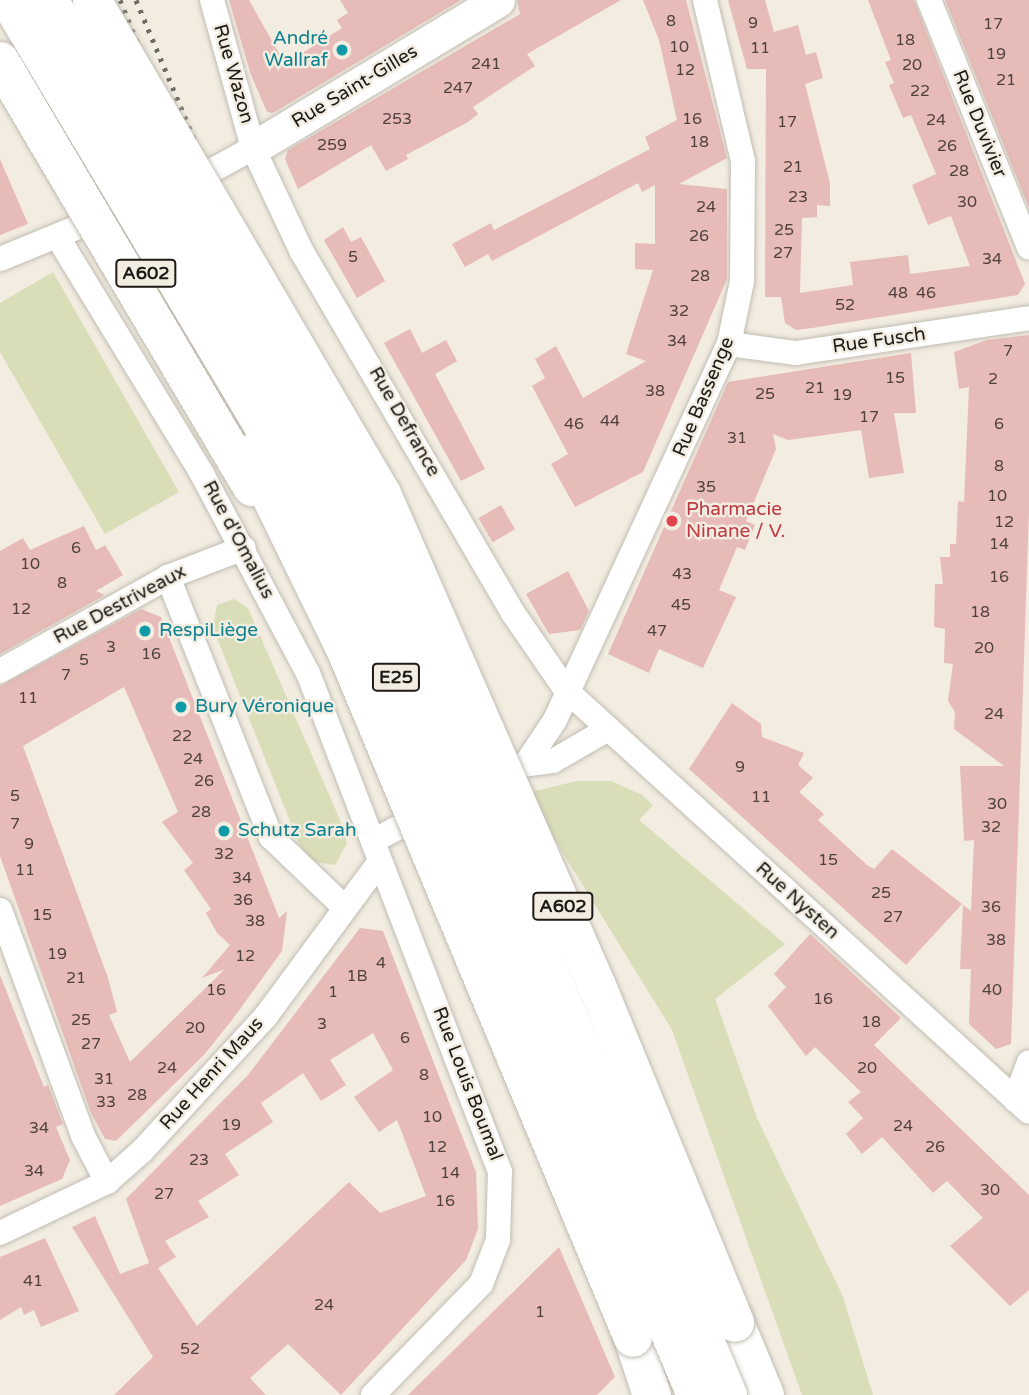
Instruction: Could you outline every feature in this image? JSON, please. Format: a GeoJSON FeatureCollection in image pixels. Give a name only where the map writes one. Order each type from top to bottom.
{"type":"FeatureCollection","features":[{"type":"Feature","properties":{"kind":"highway","name":"E25"},"geometry":{"type":"LineString","coordinates":[[50,0],[373,552],[728,1395]]}},
{"type":"Feature","properties":{"kind":"highway","name":"A602"},"geometry":{"type":"LineString","coordinates":[[77,0],[382,494]]}},
{"type":"Feature","properties":{"kind":"highway","name":"A602"},"geometry":{"type":"LineString","coordinates":[[92,0],[382,494],[597,986],[765,1395]]}},
{"type":"Feature","properties":{"kind":"highway","name":"E25"},"geometry":{"type":"LineString","coordinates":[[9,1],[287,466],[365,612],[696,1395]]}},
{"type":"Feature","properties":{"kind":"highway","name":"A602"},"geometry":{"type":"LineString","coordinates":[[9,1],[29,65],[272,492],[290,540],[395,768],[633,1338],[652,1395]]}},
{"type":"Feature","properties":{"kind":"highway","name":"A602"},"geometry":{"type":"LineString","coordinates":[[0,61],[253,488],[290,540]]}},
{"type":"Feature","properties":{"kind":"street","name":"Rue Wazon"},"geometry":{"type":"LineString","coordinates":[[212,0],[253,148]]}},
{"type":"Feature","properties":{"kind":"street","name":"Rue Saint-Gilles"},"geometry":{"type":"LineString","coordinates":[[211,171],[498,0]]}},
{"type":"Feature","properties":{"kind":"street","name":"Rue Bassenge"},"geometry":{"type":"LineString","coordinates":[[566,690],[729,344],[743,281],[743,162],[705,0]]}},
{"type":"Feature","properties":{"kind":"street","name":"Rue Duvivier"},"geometry":{"type":"LineString","coordinates":[[929,0],[1029,248]]}},
{"type":"Feature","properties":{"kind":"street","name":"Rue Defrance"},"geometry":{"type":"LineString","coordinates":[[253,148],[302,252],[513,612],[566,690]]}},
{"type":"Feature","properties":{"kind":"street"},"geometry":{"type":"LineString","coordinates":[[0,259],[83,225]]}},
{"type":"Feature","properties":{"kind":"street","name":"Rue d'Omalius"},"geometry":{"type":"LineString","coordinates":[[57,236],[244,548],[308,673],[376,852]]}},
{"type":"Feature","properties":{"kind":"street","name":"Rue Fusch"},"geometry":{"type":"LineString","coordinates":[[729,344],[796,353],[1029,318]]}},
{"type":"Feature","properties":{"kind":"street","name":"Rue Destriveaux"},"geometry":{"type":"LineString","coordinates":[[0,671],[168,576],[244,548]]}},
{"type":"Feature","properties":{"kind":"street"},"geometry":{"type":"LineString","coordinates":[[168,576],[271,837],[343,906]]}},
{"type":"Feature","properties":{"kind":"street","name":"Rue Nysten"},"geometry":{"type":"LineString","coordinates":[[566,690],[1022,1106]]}},
{"type":"Feature","properties":{"kind":"street"},"geometry":{"type":"LineString","coordinates":[[566,690],[555,720],[524,763],[553,761],[608,729]]}},
{"type":"Feature","properties":{"kind":"street","name":"Rue Henri Maus"},"geometry":{"type":"LineString","coordinates":[[0,1233],[107,1182],[266,1016],[343,906],[376,852],[398,827]]}},
{"type":"Feature","properties":{"kind":"street","name":"Rue Louis Boumal"},"geometry":{"type":"LineString","coordinates":[[373,1395],[481,1284],[503,1211],[500,1172],[376,852]]}},
{"type":"Feature","properties":{"kind":"street"},"geometry":{"type":"LineString","coordinates":[[0,909],[83,1136],[107,1182]]}},
{"type":"Feature","properties":{"kind":"street"},"geometry":{"type":"LineString","coordinates":[[1022,1106],[1029,1062]]}},
{"type":"Feature","properties":{"kind":"green space"},"geometry":{"type":"Polygon","coordinates":[[[53,272],[179,492],[105,534],[0,352],[0,303],[53,272]]]}},
{"type":"Feature","properties":{"kind":"green space"},"geometry":{"type":"Polygon","coordinates":[[[234,599],[248,608],[343,827],[347,843],[335,865],[309,861],[298,841],[213,628],[217,605],[234,599]]]}},
{"type":"Feature","properties":{"kind":"green space"},"geometry":{"type":"Polygon","coordinates":[[[577,781],[611,781],[642,795],[653,805],[639,820],[785,944],[715,999],[757,1118],[843,1297],[873,1395],[802,1395],[672,1030],[526,793],[577,781]]]}},
{"type":"Feature","properties":{"kind":"building"},"geometry":{"type":"Polygon","coordinates":[[[229,0],[249,0],[285,64],[342,28],[337,20],[348,13],[340,0],[461,0],[273,113],[267,112],[251,75],[229,0]]]}},
{"type":"Feature","properties":{"kind":"building"},"geometry":{"type":"Polygon","coordinates":[[[517,0],[621,0],[527,54],[535,66],[473,107],[478,114],[468,122],[406,155],[408,159],[386,171],[371,145],[298,189],[285,159],[288,150],[520,14],[517,0]]]}},
{"type":"Feature","properties":{"kind":"building"},"geometry":{"type":"Polygon","coordinates":[[[643,0],[686,0],[727,158],[679,184],[727,189],[727,279],[643,472],[575,507],[551,464],[568,454],[532,386],[545,378],[535,359],[556,346],[583,398],[646,361],[626,354],[653,270],[635,269],[635,243],[655,244],[655,185],[642,192],[638,183],[492,261],[488,254],[465,267],[452,244],[491,223],[494,230],[650,149],[645,137],[677,120],[659,40],[643,0]]]}},
{"type":"Feature","properties":{"kind":"building"},"geometry":{"type":"Polygon","coordinates":[[[728,0],[765,0],[774,32],[798,25],[806,55],[816,52],[823,78],[805,84],[830,183],[830,206],[817,205],[817,217],[802,218],[800,293],[853,285],[850,262],[908,255],[910,274],[970,266],[951,216],[928,225],[912,185],[936,174],[911,115],[903,118],[889,85],[894,83],[885,62],[891,60],[868,0],[914,0],[1025,284],[1018,295],[796,330],[785,323],[781,297],[765,297],[766,69],[747,69],[728,0]]]}},
{"type":"Feature","properties":{"kind":"building"},"geometry":{"type":"Polygon","coordinates":[[[945,0],[1029,0],[1029,208],[945,0]]]}},
{"type":"Feature","properties":{"kind":"building"},"geometry":{"type":"Polygon","coordinates":[[[0,159],[28,224],[0,235],[0,159]]]}},
{"type":"Feature","properties":{"kind":"building"},"geometry":{"type":"Polygon","coordinates":[[[343,227],[351,242],[361,237],[385,281],[357,298],[324,240],[343,227]]]}},
{"type":"Feature","properties":{"kind":"building"},"geometry":{"type":"Polygon","coordinates":[[[410,329],[422,353],[446,340],[457,361],[435,374],[485,469],[461,481],[384,343],[410,329]]]}},
{"type":"Feature","properties":{"kind":"building"},"geometry":{"type":"Polygon","coordinates":[[[1029,335],[1029,510],[1011,1044],[996,1049],[969,1024],[971,969],[960,969],[963,905],[971,911],[974,840],[964,841],[960,766],[1004,766],[954,729],[955,712],[948,701],[953,664],[944,663],[945,629],[934,627],[935,584],[943,584],[940,557],[950,557],[950,544],[956,544],[958,501],[964,502],[969,387],[959,389],[954,352],[987,340],[1029,335]]]}},
{"type":"Feature","properties":{"kind":"building"},"geometry":{"type":"Polygon","coordinates":[[[911,353],[916,413],[894,413],[904,473],[869,478],[861,430],[788,440],[773,434],[776,449],[746,521],[755,525],[745,550],[737,547],[719,590],[736,597],[703,668],[659,649],[649,673],[608,654],[728,382],[911,353]]]}},
{"type":"Feature","properties":{"kind":"building"},"geometry":{"type":"Polygon","coordinates":[[[501,505],[515,529],[492,542],[478,518],[501,505]]]}},
{"type":"Feature","properties":{"kind":"building"},"geometry":{"type":"Polygon","coordinates":[[[84,526],[96,550],[105,545],[123,575],[96,591],[105,595],[0,654],[0,551],[23,538],[30,550],[84,526]]]}},
{"type":"Feature","properties":{"kind":"building"},"geometry":{"type":"Polygon","coordinates":[[[568,571],[589,611],[580,630],[549,634],[526,594],[568,571]]]}},
{"type":"Feature","properties":{"kind":"building"},"geometry":{"type":"Polygon","coordinates":[[[141,609],[161,617],[279,918],[287,911],[282,951],[232,1020],[204,1055],[116,1141],[105,1139],[91,1113],[0,856],[0,686],[141,609]],[[124,687],[23,746],[108,978],[117,1012],[109,1015],[130,1062],[225,969],[202,978],[230,945],[217,933],[206,913],[211,909],[184,870],[193,863],[162,822],[178,812],[124,687]]]}},
{"type":"Feature","properties":{"kind":"building"},"geometry":{"type":"Polygon","coordinates":[[[732,703],[761,724],[762,737],[804,753],[798,765],[813,778],[799,792],[824,814],[818,820],[867,865],[874,869],[892,849],[962,904],[906,965],[689,769],[732,703]]]}},
{"type":"Feature","properties":{"kind":"building"},"geometry":{"type":"Polygon","coordinates":[[[360,928],[383,931],[476,1172],[478,1229],[466,1260],[341,1395],[288,1344],[250,1378],[266,1395],[114,1395],[153,1357],[72,1227],[95,1216],[120,1274],[149,1263],[126,1199],[248,1075],[360,928]],[[373,1033],[330,1060],[346,1085],[321,1101],[303,1073],[261,1103],[273,1122],[225,1154],[239,1175],[198,1201],[209,1217],[165,1241],[176,1257],[158,1268],[197,1326],[349,1182],[380,1213],[426,1196],[397,1120],[379,1132],[354,1097],[393,1070],[373,1033]]]}},
{"type":"Feature","properties":{"kind":"building"},"geometry":{"type":"Polygon","coordinates":[[[810,934],[901,1018],[874,1045],[1029,1195],[1029,1290],[1010,1306],[950,1246],[983,1218],[947,1181],[933,1193],[882,1137],[862,1154],[846,1134],[863,1118],[848,1102],[861,1092],[815,1047],[806,1056],[768,1006],[786,987],[774,974],[810,934]]]}},
{"type":"Feature","properties":{"kind":"building"},"geometry":{"type":"Polygon","coordinates":[[[0,975],[44,1087],[48,1085],[63,1124],[56,1127],[70,1160],[62,1179],[0,1206],[0,975]]]}},
{"type":"Feature","properties":{"kind":"building"},"geometry":{"type":"Polygon","coordinates":[[[45,1238],[79,1311],[41,1327],[34,1310],[24,1315],[21,1307],[0,1320],[0,1257],[45,1238]]]}},
{"type":"Feature","properties":{"kind":"building"},"geometry":{"type":"Polygon","coordinates":[[[559,1247],[615,1377],[597,1395],[408,1395],[559,1247]]]}},
{"type":"Feature","properties":{"kind":"railway"},"geometry":{"type":"LineString","coordinates":[[120,0],[146,63]]}},
{"type":"Feature","properties":{"kind":"railway"},"geometry":{"type":"LineString","coordinates":[[136,0],[200,153]]}},
{"type":"Feature","properties":{"kind":"railway"},"geometry":{"type":"LineString","coordinates":[[184,150],[203,196]]}},
{"type":"Feature","properties":{"kind":"place","name":"André Wallraf"},"geometry":{"type":"Point","coordinates":[342,50]}},
{"type":"Feature","properties":{"kind":"place","name":"Pharmacie Ninane / V."},"geometry":{"type":"Point","coordinates":[672,521]}},
{"type":"Feature","properties":{"kind":"place","name":"RespiLiège"},"geometry":{"type":"Point","coordinates":[145,631]}},
{"type":"Feature","properties":{"kind":"place","name":"Bury Véronique"},"geometry":{"type":"Point","coordinates":[181,707]}},
{"type":"Feature","properties":{"kind":"place","name":"Schutz Sarah"},"geometry":{"type":"Point","coordinates":[224,831]}}]}
